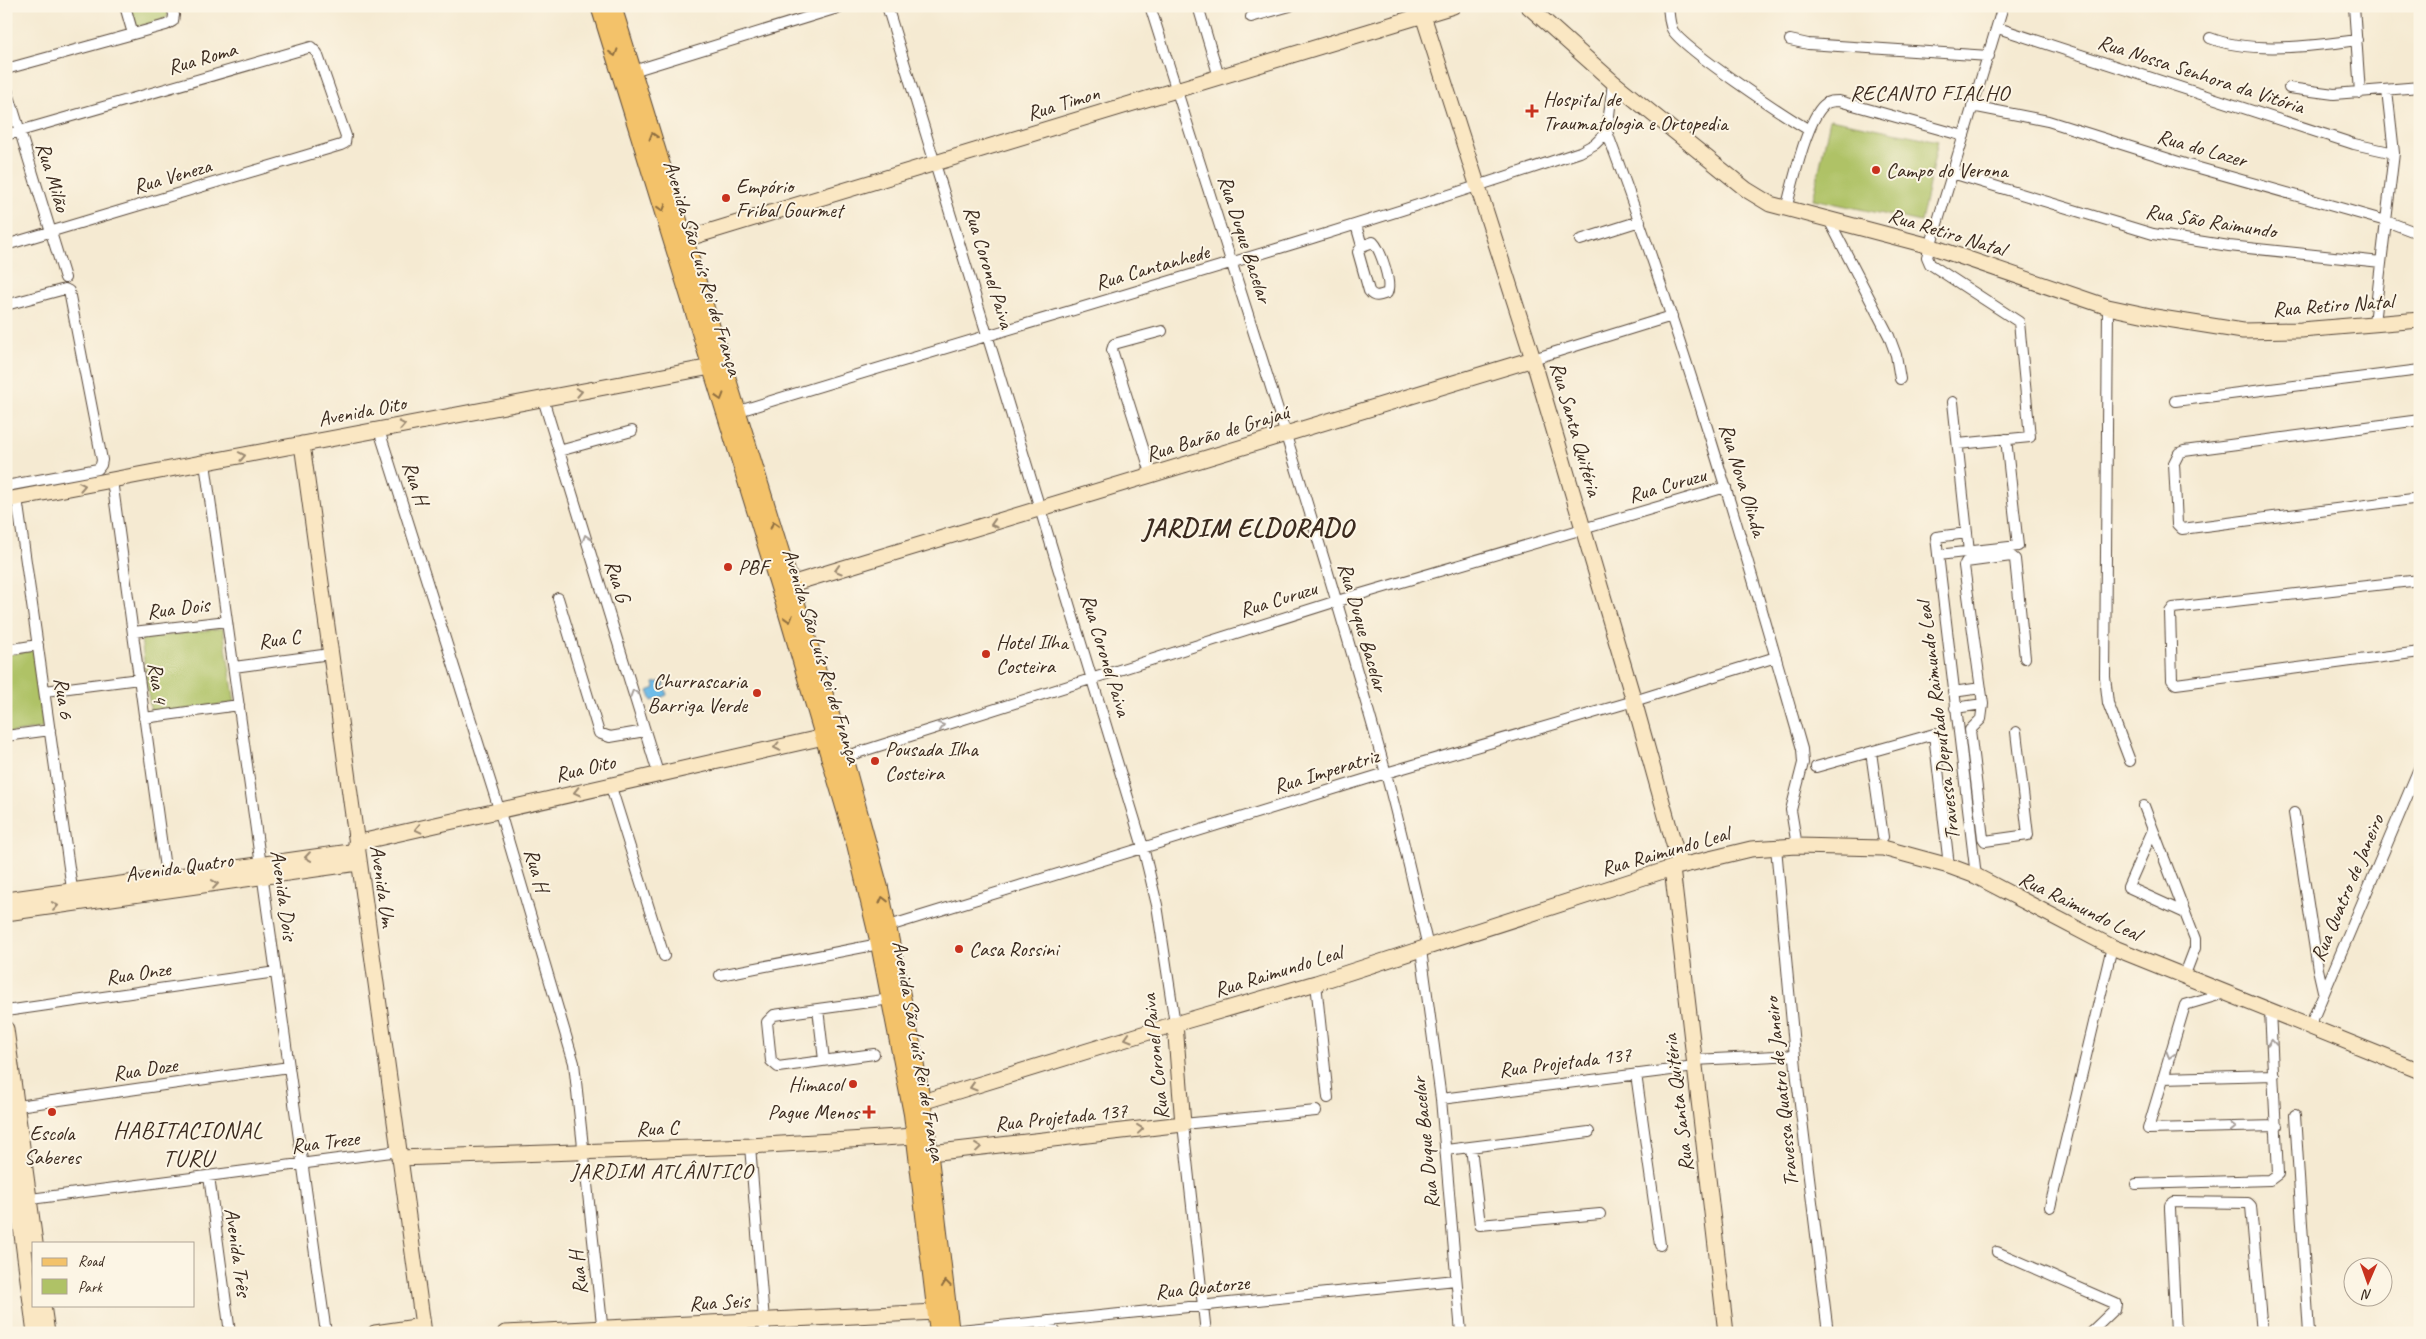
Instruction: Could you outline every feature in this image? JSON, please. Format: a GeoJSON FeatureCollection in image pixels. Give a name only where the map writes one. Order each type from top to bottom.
{"type":"FeatureCollection","features":[{"type":"Feature","properties":{"kind":"main road","name":"Avenida São Luís Rei de França"},"geometry":{"type":"LineString","coordinates":[[599,6],[716,362],[739,411],[844,757],[889,926],[917,1108],[915,1136],[936,1312],[946,1332]]}},
{"type":"Feature","properties":{"kind":"main road","name":"Avenida São Luís Rei de França"},"geometry":{"type":"LineString","coordinates":[[613,6],[685,239],[716,362],[782,598],[855,844],[917,1108],[930,1153],[946,1332]]}},
{"type":"Feature","properties":{"kind":"street"},"geometry":{"type":"LineString","coordinates":[[125,6],[133,34]]}},
{"type":"Feature","properties":{"kind":"street"},"geometry":{"type":"LineString","coordinates":[[6,70],[166,25],[173,20],[172,6]]}},
{"type":"Feature","properties":{"kind":"street"},"geometry":{"type":"LineString","coordinates":[[633,71],[844,6]]}},
{"type":"Feature","properties":{"kind":"street","name":"Rua Coronel Paiva"},"geometry":{"type":"LineString","coordinates":[[887,6],[1143,847],[1157,906],[1175,1024],[1183,1124],[1206,1333]]}},
{"type":"Feature","properties":{"kind":"street","name":"Rua Duque Bacelar"},"geometry":{"type":"LineString","coordinates":[[1150,6],[1287,434],[1386,772],[1424,949],[1446,1150],[1461,1333]]}},
{"type":"Feature","properties":{"kind":"street"},"geometry":{"type":"LineString","coordinates":[[1198,6],[1219,77]]}},
{"type":"Feature","properties":{"kind":"street"},"geometry":{"type":"LineString","coordinates":[[1251,18],[1290,6]]}},
{"type":"Feature","properties":{"kind":"street","name":"Rua Timon"},"geometry":{"type":"LineString","coordinates":[[685,239],[1177,90],[1422,11],[1453,6]]}},
{"type":"Feature","properties":{"kind":"street","name":"Rua Retiro Natal"},"geometry":{"type":"LineString","coordinates":[[1528,6],[1613,82],[1747,190],[1770,204],[1930,246],[2108,307],[2155,317],[2243,331],[2301,330],[2420,320]]}},
{"type":"Feature","properties":{"kind":"street"},"geometry":{"type":"LineString","coordinates":[[1668,6],[1672,30],[1686,44],[1781,114],[1809,130]]}},
{"type":"Feature","properties":{"kind":"street"},"geometry":{"type":"LineString","coordinates":[[1958,444],[2030,437],[2018,322],[1930,264],[1927,257],[1972,106],[1998,28],[2003,6]]}},
{"type":"Feature","properties":{"kind":"street"},"geometry":{"type":"LineString","coordinates":[[2354,6],[2360,93]]}},
{"type":"Feature","properties":{"kind":"street","name":"Rua Santa Quitéria"},"geometry":{"type":"LineString","coordinates":[[1422,11],[1533,358],[1634,701],[1676,867],[1695,1063],[1726,1333]]}},
{"type":"Feature","properties":{"kind":"street","name":"Rua Nossa Senhora da Vitória"},"geometry":{"type":"LineString","coordinates":[[1998,28],[2354,144],[2394,153]]}},
{"type":"Feature","properties":{"kind":"street"},"geometry":{"type":"LineString","coordinates":[[2210,38],[2222,42],[2264,46],[2335,43],[2357,40]]}},
{"type":"Feature","properties":{"kind":"street"},"geometry":{"type":"LineString","coordinates":[[1790,40],[1808,44],[1989,56]]}},
{"type":"Feature","properties":{"kind":"street","name":"Rua Roma"},"geometry":{"type":"LineString","coordinates":[[6,135],[311,47],[317,52],[345,140]]}},
{"type":"Feature","properties":{"kind":"street"},"geometry":{"type":"LineString","coordinates":[[1607,132],[1613,82]]}},
{"type":"Feature","properties":{"kind":"street","name":"Rua Milão"},"geometry":{"type":"LineString","coordinates":[[6,86],[65,278]]}},
{"type":"Feature","properties":{"kind":"street"},"geometry":{"type":"LineString","coordinates":[[2290,88],[2334,94],[2420,87]]}},
{"type":"Feature","properties":{"kind":"street"},"geometry":{"type":"LineString","coordinates":[[2374,323],[2394,153],[2387,90]]}},
{"type":"Feature","properties":{"kind":"street"},"geometry":{"type":"LineString","coordinates":[[1786,209],[1809,130],[1823,106],[1828,102],[1839,101],[1964,136]]}},
{"type":"Feature","properties":{"kind":"street","name":"Rua do Lazer"},"geometry":{"type":"LineString","coordinates":[[1972,106],[2048,121],[2185,164],[2386,221],[2420,234]]}},
{"type":"Feature","properties":{"kind":"street","name":"Rua Cantanhede"},"geometry":{"type":"LineString","coordinates":[[739,411],[987,334],[1356,225],[1478,186],[1580,152],[1595,144],[1607,132]]}},
{"type":"Feature","properties":{"kind":"street","name":"Rua Nova Olinda"},"geometry":{"type":"LineString","coordinates":[[1607,132],[1672,316],[1726,487],[1776,657],[1803,758],[1791,810],[1797,846]]}},
{"type":"Feature","properties":{"kind":"street","name":"Rua Veneza"},"geometry":{"type":"LineString","coordinates":[[6,245],[342,146],[345,140]]}},
{"type":"Feature","properties":{"kind":"street","name":"Rua São Raimundo"},"geometry":{"type":"LineString","coordinates":[[1952,173],[2154,234],[2221,245],[2381,262]]}},
{"type":"Feature","properties":{"kind":"street"},"geometry":{"type":"LineString","coordinates":[[1829,220],[1889,336],[1896,355],[1900,379]]}},
{"type":"Feature","properties":{"kind":"street"},"geometry":{"type":"LineString","coordinates":[[1580,240],[1640,221]]}},
{"type":"Feature","properties":{"kind":"street"},"geometry":{"type":"LineString","coordinates":[[1356,225],[1362,246],[1358,252],[1368,290],[1371,294],[1377,296],[1387,293],[1390,286],[1378,248],[1373,242],[1362,246]]}},
{"type":"Feature","properties":{"kind":"street"},"geometry":{"type":"LineString","coordinates":[[6,305],[65,289],[70,294],[101,465],[98,469],[50,485],[6,486]]}},
{"type":"Feature","properties":{"kind":"street"},"geometry":{"type":"LineString","coordinates":[[2108,307],[2105,677],[2108,703],[2130,762]]}},
{"type":"Feature","properties":{"kind":"street","name":"Rua Barão de Grajaú"},"geometry":{"type":"LineString","coordinates":[[792,584],[1152,476],[1672,316]]}},
{"type":"Feature","properties":{"kind":"street"},"geometry":{"type":"LineString","coordinates":[[1152,476],[1112,350],[1114,344],[1162,331]]}},
{"type":"Feature","properties":{"kind":"street","name":"Avenida Oito"},"geometry":{"type":"LineString","coordinates":[[12,499],[50,485],[112,480],[205,463],[543,399],[716,362]]}},
{"type":"Feature","properties":{"kind":"street"},"geometry":{"type":"LineString","coordinates":[[2175,401],[2420,370]]}},
{"type":"Feature","properties":{"kind":"street","name":"Rua G"},"geometry":{"type":"LineString","coordinates":[[543,399],[658,773]]}},
{"type":"Feature","properties":{"kind":"street"},"geometry":{"type":"LineString","coordinates":[[1953,402],[1969,552]]}},
{"type":"Feature","properties":{"kind":"street"},"geometry":{"type":"LineString","coordinates":[[2420,420],[2184,451],[2179,453],[2174,463],[2177,524],[2182,529],[2420,498]]}},
{"type":"Feature","properties":{"kind":"street","name":"Rua H"},"geometry":{"type":"LineString","coordinates":[[379,430],[499,809],[574,1063],[603,1330]]}},
{"type":"Feature","properties":{"kind":"street"},"geometry":{"type":"LineString","coordinates":[[559,451],[632,431]]}},
{"type":"Feature","properties":{"kind":"street"},"geometry":{"type":"LineString","coordinates":[[1967,533],[1936,537],[1939,558],[2018,546],[2006,439]]}},
{"type":"Feature","properties":{"kind":"street","name":"Avenida Um"},"geometry":{"type":"LineString","coordinates":[[302,444],[423,1330]]}},
{"type":"Feature","properties":{"kind":"street","name":"Avenida Dois"},"geometry":{"type":"LineString","coordinates":[[205,463],[326,1333]]}},
{"type":"Feature","properties":{"kind":"street","name":"Rua 4"},"geometry":{"type":"LineString","coordinates":[[112,480],[167,884]]}},
{"type":"Feature","properties":{"kind":"street","name":"Rua Curuzu"},"geometry":{"type":"LineString","coordinates":[[844,757],[1337,601],[1726,487]]}},
{"type":"Feature","properties":{"kind":"street","name":"Rua 6"},"geometry":{"type":"LineString","coordinates":[[12,499],[38,645],[74,897]]}},
{"type":"Feature","properties":{"kind":"street"},"geometry":{"type":"LineString","coordinates":[[2016,732],[2028,835],[1985,841],[1983,838],[1970,730],[1981,719],[1983,704],[1964,566],[1966,562],[2011,556],[2015,559],[2026,658]]}},
{"type":"Feature","properties":{"kind":"street","name":"Travessa Deputado Raimundo Leal"},"geometry":{"type":"LineString","coordinates":[[1939,558],[1953,692],[1976,876]]}},
{"type":"Feature","properties":{"kind":"street"},"geometry":{"type":"LineString","coordinates":[[2420,580],[2173,608],[2170,612],[2172,680],[2176,684],[2420,652]]}},
{"type":"Feature","properties":{"kind":"street"},"geometry":{"type":"LineString","coordinates":[[782,598],[792,584]]}},
{"type":"Feature","properties":{"kind":"street"},"geometry":{"type":"LineString","coordinates":[[558,598],[599,733],[610,737],[645,731]]}},
{"type":"Feature","properties":{"kind":"street","name":"Rua Dois"},"geometry":{"type":"LineString","coordinates":[[133,632],[227,621]]}},
{"type":"Feature","properties":{"kind":"street"},"geometry":{"type":"LineString","coordinates":[[6,650],[38,645]]}},
{"type":"Feature","properties":{"kind":"street","name":"Rua C"},"geometry":{"type":"LineString","coordinates":[[234,667],[330,654]]}},
{"type":"Feature","properties":{"kind":"street","name":"Rua Imperatriz"},"geometry":{"type":"LineString","coordinates":[[889,926],[1386,772],[1634,701],[1776,657]]}},
{"type":"Feature","properties":{"kind":"street"},"geometry":{"type":"LineString","coordinates":[[44,691],[139,679]]}},
{"type":"Feature","properties":{"kind":"street"},"geometry":{"type":"LineString","coordinates":[[1953,692],[1981,688]]}},
{"type":"Feature","properties":{"kind":"street"},"geometry":{"type":"LineString","coordinates":[[1955,708],[1983,704]]}},
{"type":"Feature","properties":{"kind":"street"},"geometry":{"type":"LineString","coordinates":[[144,718],[239,705]]}},
{"type":"Feature","properties":{"kind":"street"},"geometry":{"type":"LineString","coordinates":[[6,736],[50,730]]}},
{"type":"Feature","properties":{"kind":"street"},"geometry":{"type":"LineString","coordinates":[[1816,767],[1932,733],[1935,734],[1949,866]]}},
{"type":"Feature","properties":{"kind":"street","name":"Rua Oito"},"geometry":{"type":"LineString","coordinates":[[357,852],[499,809],[824,737]]}},
{"type":"Feature","properties":{"kind":"street"},"geometry":{"type":"LineString","coordinates":[[1871,752],[1883,837]]}},
{"type":"Feature","properties":{"kind":"street","name":"Rua Quatro de Janeiro"},"geometry":{"type":"LineString","coordinates":[[2310,1026],[2323,991],[2420,766]]}},
{"type":"Feature","properties":{"kind":"street"},"geometry":{"type":"LineString","coordinates":[[610,784],[664,956]]}},
{"type":"Feature","properties":{"kind":"street"},"geometry":{"type":"LineString","coordinates":[[2144,806],[2196,942],[2184,977]]}},
{"type":"Feature","properties":{"kind":"street"},"geometry":{"type":"LineString","coordinates":[[2294,813],[2316,960],[2323,991]]}},
{"type":"Feature","properties":{"kind":"street"},"geometry":{"type":"LineString","coordinates":[[2153,830],[2128,887],[2185,913]]}},
{"type":"Feature","properties":{"kind":"street","name":"Rua Raimundo Leal"},"geometry":{"type":"LineString","coordinates":[[917,1108],[1175,1024],[1316,983],[1676,867],[1718,856],[1776,847],[1797,846],[1883,848],[1949,866],[1976,876],[2112,947],[2420,1071]]}},
{"type":"Feature","properties":{"kind":"street","name":"Travessa Quatro de Janeiro"},"geometry":{"type":"LineString","coordinates":[[1776,847],[1795,1055],[1828,1333]]}},
{"type":"Feature","properties":{"kind":"street","name":"Avenida Quatro"},"geometry":{"type":"LineString","coordinates":[[6,913],[74,897],[262,870],[357,852]]}},
{"type":"Feature","properties":{"kind":"street","name":"Avenida Quatro"},"geometry":{"type":"LineString","coordinates":[[6,900],[74,897]]}},
{"type":"Feature","properties":{"kind":"street"},"geometry":{"type":"LineString","coordinates":[[720,975],[879,944]]}},
{"type":"Feature","properties":{"kind":"street"},"geometry":{"type":"LineString","coordinates":[[2050,1207],[2112,947]]}},
{"type":"Feature","properties":{"kind":"street","name":"Rua Onze"},"geometry":{"type":"LineString","coordinates":[[6,1012],[276,972]]}},
{"type":"Feature","properties":{"kind":"street"},"geometry":{"type":"LineString","coordinates":[[1316,983],[1328,1098]]}},
{"type":"Feature","properties":{"kind":"street"},"geometry":{"type":"LineString","coordinates":[[2225,993],[2185,1005],[2148,1129],[2277,1126]]}},
{"type":"Feature","properties":{"kind":"street"},"geometry":{"type":"LineString","coordinates":[[874,1054],[778,1066],[771,1061],[767,1022],[769,1017],[891,999]]}},
{"type":"Feature","properties":{"kind":"street"},"geometry":{"type":"LineString","coordinates":[[818,1009],[824,1060]]}},
{"type":"Feature","properties":{"kind":"street"},"geometry":{"type":"LineString","coordinates":[[2136,1184],[2270,1180],[2275,1178],[2280,1170],[2270,1010]]}},
{"type":"Feature","properties":{"kind":"street"},"geometry":{"type":"LineString","coordinates":[[6,1029],[10,1109],[23,1200],[32,1300]]}},
{"type":"Feature","properties":{"kind":"street","name":"Rua Projetada 137"},"geometry":{"type":"LineString","coordinates":[[1440,1099],[1636,1074],[1695,1063],[1795,1055]]}},
{"type":"Feature","properties":{"kind":"street","name":"Rua Doze"},"geometry":{"type":"LineString","coordinates":[[10,1109],[289,1067]]}},
{"type":"Feature","properties":{"kind":"street"},"geometry":{"type":"LineString","coordinates":[[1636,1074],[1660,1245]]}},
{"type":"Feature","properties":{"kind":"street"},"geometry":{"type":"LineString","coordinates":[[2163,1078],[2274,1075]]}},
{"type":"Feature","properties":{"kind":"street","name":"Rua Projetada 137"},"geometry":{"type":"LineString","coordinates":[[930,1153],[1316,1110]]}},
{"type":"Feature","properties":{"kind":"street"},"geometry":{"type":"LineString","coordinates":[[2295,1115],[2309,1333]]}},
{"type":"Feature","properties":{"kind":"street"},"geometry":{"type":"LineString","coordinates":[[1446,1150],[1589,1132]]}},
{"type":"Feature","properties":{"kind":"street","name":"Rua C"},"geometry":{"type":"LineString","coordinates":[[399,1154],[584,1152],[750,1146],[915,1136]]}},
{"type":"Feature","properties":{"kind":"street"},"geometry":{"type":"LineString","coordinates":[[750,1146],[764,1327]]}},
{"type":"Feature","properties":{"kind":"street"},"geometry":{"type":"LineString","coordinates":[[1471,1147],[1480,1225],[1600,1214]]}},
{"type":"Feature","properties":{"kind":"street","name":"Rua Treze"},"geometry":{"type":"LineString","coordinates":[[23,1200],[302,1163],[399,1154]]}},
{"type":"Feature","properties":{"kind":"street","name":"Avenida Três"},"geometry":{"type":"LineString","coordinates":[[209,1176],[230,1333]]}},
{"type":"Feature","properties":{"kind":"street"},"geometry":{"type":"LineString","coordinates":[[23,1200],[35,1242]]}},
{"type":"Feature","properties":{"kind":"street"},"geometry":{"type":"LineString","coordinates":[[2176,1333],[2170,1209],[2170,1205],[2174,1202],[2248,1203],[2251,1206],[2262,1333]]}},
{"type":"Feature","properties":{"kind":"street"},"geometry":{"type":"LineString","coordinates":[[1997,1252],[2116,1304],[2115,1309],[2090,1333]]}},
{"type":"Feature","properties":{"kind":"street","name":"Rua Quatorze"},"geometry":{"type":"LineString","coordinates":[[946,1332],[1456,1280]]}},
{"type":"Feature","properties":{"kind":"street"},"geometry":{"type":"LineString","coordinates":[[33,1306],[35,1333]]}},
{"type":"Feature","properties":{"kind":"street"},"geometry":{"type":"LineString","coordinates":[[43,1306],[47,1333]]}},
{"type":"Feature","properties":{"kind":"street","name":"Rua Seis"},"geometry":{"type":"LineString","coordinates":[[505,1333],[764,1327],[936,1312]]}},
{"type":"Feature","properties":{"kind":"street"},"geometry":{"type":"LineString","coordinates":[[1048,1321],[1056,1333]]}},
{"type":"Feature","properties":{"kind":"street"},"geometry":{"type":"LineString","coordinates":[[375,1333],[423,1330]]}},
{"type":"Feature","properties":{"kind":"green space"},"geometry":{"type":"Polygon","coordinates":[[[129,6],[167,6],[169,13],[166,19],[137,27],[129,6]]]}},
{"type":"Feature","properties":{"kind":"green space","name":"Campo do Verona"},"geometry":{"type":"Polygon","coordinates":[[[1830,119],[1938,141],[1921,222],[1813,199],[1830,119]]]}},
{"type":"Feature","properties":{"kind":"green space"},"geometry":{"type":"Polygon","coordinates":[[[223,628],[235,703],[151,714],[141,639],[223,628]]]}},
{"type":"Feature","properties":{"kind":"green space"},"geometry":{"type":"Polygon","coordinates":[[[35,650],[43,728],[6,734],[6,655],[35,650]]]}},
{"type":"Feature","properties":{"kind":"water"},"geometry":{"type":"Polygon","coordinates":[[[663,681],[667,695],[652,701],[648,691],[655,688],[654,683],[663,681]]]}},
{"type":"Feature","properties":{"kind":"place","name":"Hospital de Traumatologia e Ortopedia"},"geometry":{"type":"Point","coordinates":[1532,111]}},
{"type":"Feature","properties":{"kind":"place","name":"Campo do Verona"},"geometry":{"type":"Point","coordinates":[1876,170]}},
{"type":"Feature","properties":{"kind":"place","name":"Empório Fribal Gourmet"},"geometry":{"type":"Point","coordinates":[726,198]}},
{"type":"Feature","properties":{"kind":"place","name":"PBF"},"geometry":{"type":"Point","coordinates":[728,567]}},
{"type":"Feature","properties":{"kind":"place","name":"Hotel Ilha Costeira"},"geometry":{"type":"Point","coordinates":[986,654]}},
{"type":"Feature","properties":{"kind":"place","name":"Churrascaria Barriga Verde"},"geometry":{"type":"Point","coordinates":[757,693]}},
{"type":"Feature","properties":{"kind":"place","name":"Pousada Ilha Costeira"},"geometry":{"type":"Point","coordinates":[875,761]}},
{"type":"Feature","properties":{"kind":"place","name":"Casa Rossini"},"geometry":{"type":"Point","coordinates":[959,949]}},
{"type":"Feature","properties":{"kind":"place","name":"Himacol"},"geometry":{"type":"Point","coordinates":[853,1084]}},
{"type":"Feature","properties":{"kind":"place","name":"Escola Saberes"},"geometry":{"type":"Point","coordinates":[52,1112]}},
{"type":"Feature","properties":{"kind":"place","name":"Pague Menos"},"geometry":{"type":"Point","coordinates":[869,1112]}},
{"type":"Feature","properties":{"kind":"district","name":"RECANTO FIALHO"},"geometry":{"type":"Point","coordinates":[1930,92]}},
{"type":"Feature","properties":{"kind":"district","name":"JARDIM ELDORADO"},"geometry":{"type":"Point","coordinates":[1248,527]}},
{"type":"Feature","properties":{"kind":"district","name":"HABITACIONAL TURU"},"geometry":{"type":"Point","coordinates":[188,1144]}},
{"type":"Feature","properties":{"kind":"district","name":"JARDIM ATLÂNTICO"},"geometry":{"type":"Point","coordinates":[662,1170]}}]}
